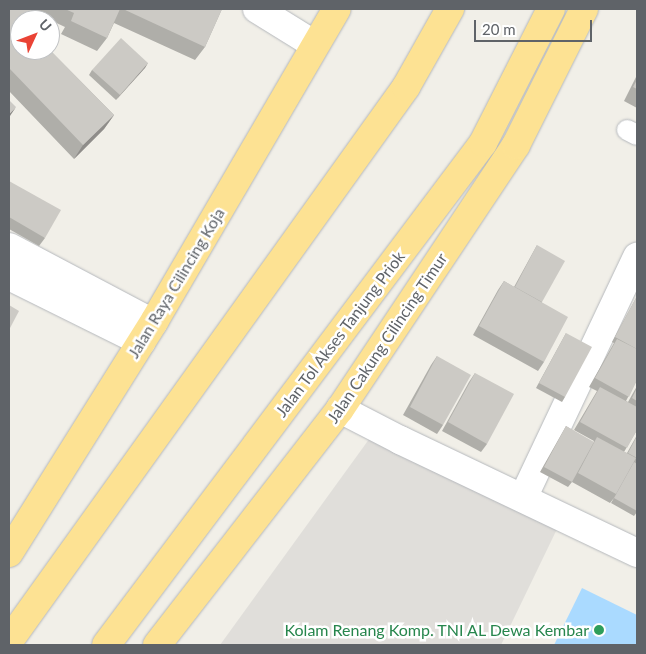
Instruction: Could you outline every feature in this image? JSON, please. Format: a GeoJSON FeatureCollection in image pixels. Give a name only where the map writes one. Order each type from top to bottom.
{"type":"FeatureCollection","features":[{"type":"Feature","properties":{"kind":"highway","name":"Jalan Raya Cilincing Koja"},"geometry":{"type":"LineString","coordinates":[[9,553],[147,332],[337,9]]}},
{"type":"Feature","properties":{"kind":"highway"},"geometry":{"type":"LineString","coordinates":[[9,641],[406,87],[450,9]]}},
{"type":"Feature","properties":{"kind":"highway","name":"Jalan Tol Akses Tanjung Priok"},"geometry":{"type":"LineString","coordinates":[[106,645],[483,143],[551,9]]}},
{"type":"Feature","properties":{"kind":"highway","name":"Jalan Cakung Cilincing Timur"},"geometry":{"type":"LineString","coordinates":[[158,645],[340,409],[516,145],[584,9]]}},
{"type":"Feature","properties":{"kind":"street"},"geometry":{"type":"LineString","coordinates":[[257,9],[315,45]]}},
{"type":"Feature","properties":{"kind":"street"},"geometry":{"type":"LineString","coordinates":[[9,247],[147,332]]}},
{"type":"Feature","properties":{"kind":"street"},"geometry":{"type":"LineString","coordinates":[[523,498],[637,257]]}},
{"type":"Feature","properties":{"kind":"street"},"geometry":{"type":"LineString","coordinates":[[9,276],[147,332]]}},
{"type":"Feature","properties":{"kind":"street"},"geometry":{"type":"LineString","coordinates":[[340,409],[400,440],[637,552]]}},
{"type":"Feature","properties":{"kind":"shaded area"},"geometry":{"type":"Polygon","coordinates":[[[375,431],[557,529],[501,645],[220,645],[375,431]]]}},
{"type":"Feature","properties":{"kind":"water","name":"Kolam Renang Komp. TNI AL Dewa Kembar"},"geometry":{"type":"Polygon","coordinates":[[[582,588],[637,615],[637,645],[554,645],[582,588]]]}},
{"type":"Feature","properties":{"kind":"building"},"geometry":{"type":"Polygon","coordinates":[[[9,9],[32,9],[10,10],[10,60],[60,60],[114,115],[83,145],[9,68],[9,9]]]}},
{"type":"Feature","properties":{"kind":"building"},"geometry":{"type":"Polygon","coordinates":[[[65,9],[120,9],[107,38],[71,21],[74,13],[65,9]]]}},
{"type":"Feature","properties":{"kind":"building"},"geometry":{"type":"Polygon","coordinates":[[[123,9],[222,9],[205,47],[123,9]]]}},
{"type":"Feature","properties":{"kind":"building"},"geometry":{"type":"Polygon","coordinates":[[[121,38],[148,63],[120,95],[92,70],[121,38]]]}},
{"type":"Feature","properties":{"kind":"building"},"geometry":{"type":"Polygon","coordinates":[[[637,80],[637,89],[633,87],[637,80]]]}},
{"type":"Feature","properties":{"kind":"building"},"geometry":{"type":"Polygon","coordinates":[[[9,100],[16,107],[9,114],[9,100]]]}},
{"type":"Feature","properties":{"kind":"building"},"geometry":{"type":"Polygon","coordinates":[[[9,181],[61,210],[45,238],[9,217],[9,181]]]}},
{"type":"Feature","properties":{"kind":"building"},"geometry":{"type":"Polygon","coordinates":[[[537,245],[565,261],[542,302],[515,287],[537,245]]]}},
{"type":"Feature","properties":{"kind":"building"},"geometry":{"type":"Polygon","coordinates":[[[504,281],[568,317],[544,362],[479,326],[504,281]]]}},
{"type":"Feature","properties":{"kind":"building"},"geometry":{"type":"Polygon","coordinates":[[[637,298],[637,349],[615,337],[637,298]]]}},
{"type":"Feature","properties":{"kind":"building"},"geometry":{"type":"Polygon","coordinates":[[[9,305],[19,311],[9,330],[9,305]]]}},
{"type":"Feature","properties":{"kind":"building"},"geometry":{"type":"Polygon","coordinates":[[[566,333],[592,347],[565,397],[539,383],[566,333]]]}},
{"type":"Feature","properties":{"kind":"building"},"geometry":{"type":"Polygon","coordinates":[[[617,339],[637,349],[637,380],[629,397],[595,378],[617,339]]]}},
{"type":"Feature","properties":{"kind":"building"},"geometry":{"type":"Polygon","coordinates":[[[437,356],[471,375],[443,425],[410,407],[437,356]]]}},
{"type":"Feature","properties":{"kind":"building"},"geometry":{"type":"Polygon","coordinates":[[[475,373],[514,394],[487,444],[448,422],[475,373]]]}},
{"type":"Feature","properties":{"kind":"building"},"geometry":{"type":"Polygon","coordinates":[[[600,387],[637,407],[637,430],[627,448],[580,422],[600,387]]]}},
{"type":"Feature","properties":{"kind":"building"},"geometry":{"type":"Polygon","coordinates":[[[637,388],[637,401],[632,398],[637,388]]]}},
{"type":"Feature","properties":{"kind":"building"},"geometry":{"type":"Polygon","coordinates":[[[566,426],[594,442],[572,482],[544,467],[566,426]]]}},
{"type":"Feature","properties":{"kind":"building"},"geometry":{"type":"Polygon","coordinates":[[[637,436],[637,458],[628,453],[637,436]]]}},
{"type":"Feature","properties":{"kind":"building"},"geometry":{"type":"Polygon","coordinates":[[[597,437],[636,458],[616,494],[578,473],[597,437]]]}},
{"type":"Feature","properties":{"kind":"building"},"geometry":{"type":"Polygon","coordinates":[[[634,462],[637,464],[637,511],[614,498],[634,462]]]}},
{"type":"Feature","properties":{"kind":"place","name":"Kolam Renang Komp. TNI AL Dewa Kembar"},"geometry":{"type":"Point","coordinates":[599,630]}}]}
